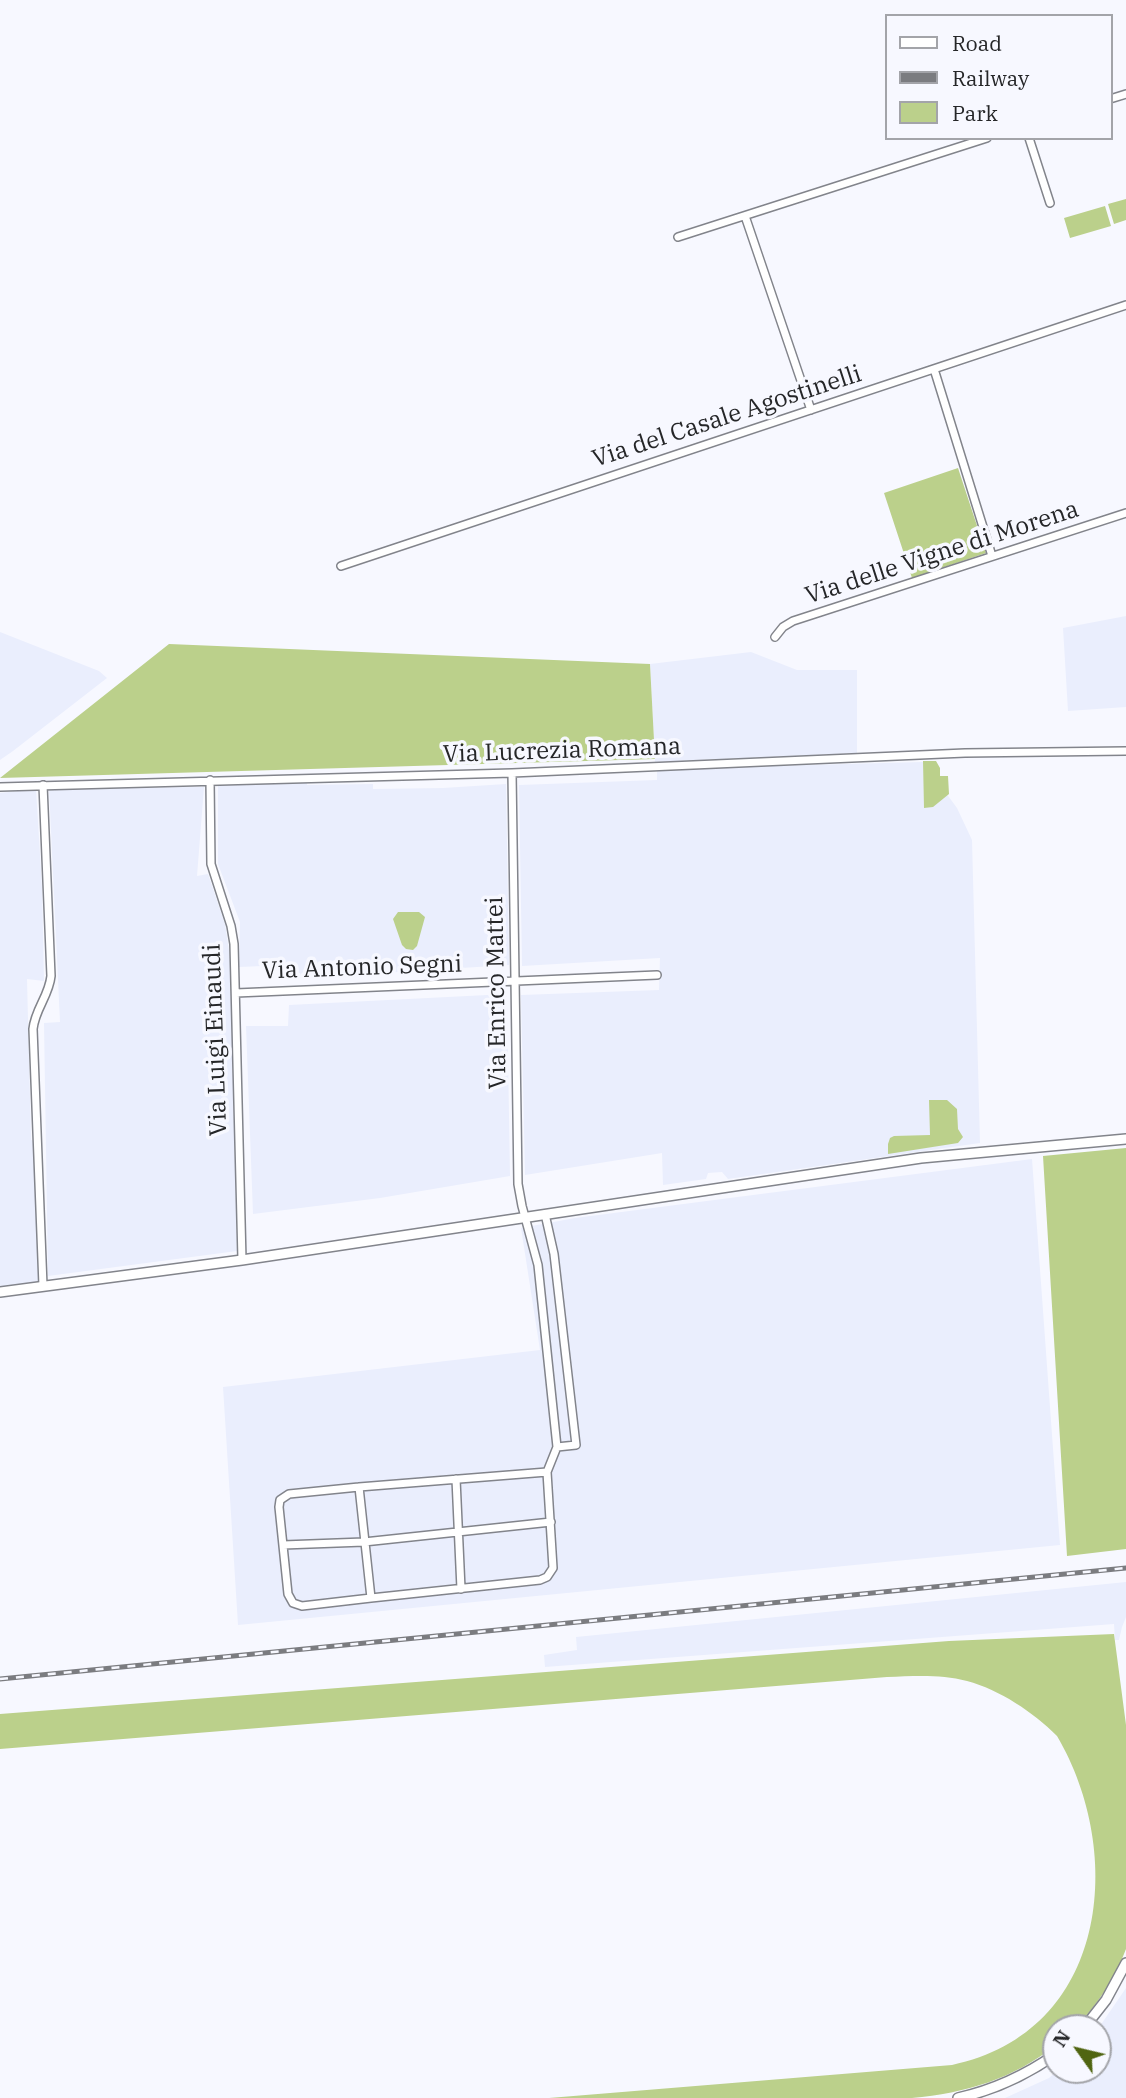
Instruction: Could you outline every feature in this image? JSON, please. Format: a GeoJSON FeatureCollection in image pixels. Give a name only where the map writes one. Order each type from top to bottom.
{"type":"FeatureCollection","features":[{"type":"Feature","properties":{"kind":"street"},"geometry":{"type":"LineString","coordinates":[[678,237],[982,140]]}},
{"type":"Feature","properties":{"kind":"street"},"geometry":{"type":"LineString","coordinates":[[1030,140],[1050,203]]}},
{"type":"Feature","properties":{"kind":"street"},"geometry":{"type":"LineString","coordinates":[[745,216],[811,410]]}},
{"type":"Feature","properties":{"kind":"street","name":"Via del Casale Agostinelli"},"geometry":{"type":"LineString","coordinates":[[341,566],[1126,305]]}},
{"type":"Feature","properties":{"kind":"street"},"geometry":{"type":"LineString","coordinates":[[934,369],[992,556]]}},
{"type":"Feature","properties":{"kind":"street","name":"Via delle Vigne di Morena"},"geometry":{"type":"LineString","coordinates":[[775,637],[785,625],[793,621],[1126,513]]}},
{"type":"Feature","properties":{"kind":"street","name":"Via Lucrezia Romana"},"geometry":{"type":"LineString","coordinates":[[0,786],[512,773],[965,753],[1126,751]]}},
{"type":"Feature","properties":{"kind":"street","name":"Via Enrico Mattei"},"geometry":{"type":"LineString","coordinates":[[512,773],[518,1184],[538,1265],[557,1447]]}},
{"type":"Feature","properties":{"kind":"street","name":"Via Luigi Einaudi"},"geometry":{"type":"LineString","coordinates":[[210,780],[211,860],[233,935],[242,1260]]}},
{"type":"Feature","properties":{"kind":"street"},"geometry":{"type":"LineString","coordinates":[[43,785],[51,976],[49,989],[36,1014],[33,1029],[43,1286]]}},
{"type":"Feature","properties":{"kind":"street","name":"Via Antonio Segni"},"geometry":{"type":"LineString","coordinates":[[236,993],[657,975]]}},
{"type":"Feature","properties":{"kind":"street"},"geometry":{"type":"LineString","coordinates":[[0,1292],[242,1260],[524,1215],[921,1158],[1126,1139]]}},
{"type":"Feature","properties":{"kind":"street"},"geometry":{"type":"LineString","coordinates":[[545,1214],[554,1254],[576,1445],[557,1447],[547,1472],[554,1565],[547,1577],[538,1581],[302,1606],[293,1603],[288,1596],[279,1507],[284,1496],[359,1487],[547,1472]]}},
{"type":"Feature","properties":{"kind":"street"},"geometry":{"type":"LineString","coordinates":[[456,1479],[461,1589]]}},
{"type":"Feature","properties":{"kind":"street"},"geometry":{"type":"LineString","coordinates":[[359,1487],[371,1598]]}},
{"type":"Feature","properties":{"kind":"street"},"geometry":{"type":"LineString","coordinates":[[283,1545],[364,1542],[551,1522]]}},
{"type":"Feature","properties":{"kind":"street"},"geometry":{"type":"LineString","coordinates":[[1095,2014],[1110,1994],[1126,1963]]}},
{"type":"Feature","properties":{"kind":"street"},"geometry":{"type":"LineString","coordinates":[[958,2098],[1006,2083],[1042,2063]]}},
{"type":"Feature","properties":{"kind":"shaded area"},"geometry":{"type":"Polygon","coordinates":[[[1126,616],[1126,707],[1068,711],[1063,628],[1126,616]]]}},
{"type":"Feature","properties":{"kind":"shaded area"},"geometry":{"type":"Polygon","coordinates":[[[0,632],[99,671],[107,678],[0,760],[0,632]]]}},
{"type":"Feature","properties":{"kind":"shaded area"},"geometry":{"type":"Polygon","coordinates":[[[751,652],[797,670],[857,670],[857,753],[655,762],[650,664],[751,652]]]}},
{"type":"Feature","properties":{"kind":"shaded area"},"geometry":{"type":"Polygon","coordinates":[[[923,762],[957,808],[972,840],[980,1143],[728,1179],[722,1172],[708,1173],[706,1179],[663,1185],[662,1153],[525,1175],[521,995],[659,990],[660,958],[522,966],[519,785],[657,780],[657,771],[693,768],[923,762]]]}},
{"type":"Feature","properties":{"kind":"shaded area"},"geometry":{"type":"Polygon","coordinates":[[[307,779],[307,785],[373,784],[373,789],[506,784],[509,965],[286,979],[286,965],[239,967],[240,922],[218,864],[218,784],[307,779]]]}},
{"type":"Feature","properties":{"kind":"shaded area"},"geometry":{"type":"Polygon","coordinates":[[[204,787],[197,876],[208,874],[225,924],[230,957],[237,1251],[48,1276],[44,1023],[60,1022],[49,788],[204,787]]]}},
{"type":"Feature","properties":{"kind":"shaded area"},"geometry":{"type":"Polygon","coordinates":[[[36,789],[44,981],[27,979],[31,1140],[36,1141],[40,1283],[0,1288],[0,793],[36,789]]]}},
{"type":"Feature","properties":{"kind":"shaded area"},"geometry":{"type":"Polygon","coordinates":[[[507,994],[510,1176],[380,1198],[253,1214],[246,1026],[288,1026],[289,1005],[507,994]]]}},
{"type":"Feature","properties":{"kind":"shaded area"},"geometry":{"type":"Polygon","coordinates":[[[1032,1159],[1060,1545],[238,1625],[223,1387],[540,1350],[521,1228],[575,1218],[1032,1159]]]}},
{"type":"Feature","properties":{"kind":"shaded area"},"geometry":{"type":"Polygon","coordinates":[[[1126,1582],[1126,1617],[1119,1640],[1115,1640],[1114,1624],[545,1667],[544,1655],[577,1650],[576,1637],[1126,1582]]]}},
{"type":"Feature","properties":{"kind":"shaded area"},"geometry":{"type":"Polygon","coordinates":[[[1126,1988],[1126,2098],[1005,2098],[1042,2081],[1042,2084],[1112,2084],[1112,2014],[1108,2014],[1126,1988]]]}},
{"type":"Feature","properties":{"kind":"green space"},"geometry":{"type":"Polygon","coordinates":[[[1126,199],[1126,220],[1114,224],[1108,204],[1126,199]]]}},
{"type":"Feature","properties":{"kind":"green space"},"geometry":{"type":"Polygon","coordinates":[[[1105,206],[1111,226],[1070,238],[1064,218],[1105,206]]]}},
{"type":"Feature","properties":{"kind":"green space"},"geometry":{"type":"Polygon","coordinates":[[[958,468],[986,553],[912,578],[884,493],[958,468]]]}},
{"type":"Feature","properties":{"kind":"green space"},"geometry":{"type":"Polygon","coordinates":[[[169,644],[650,664],[655,759],[0,778],[169,644]]]}},
{"type":"Feature","properties":{"kind":"green space"},"geometry":{"type":"Polygon","coordinates":[[[923,761],[936,761],[940,776],[948,776],[949,794],[933,807],[924,808],[923,761]]]}},
{"type":"Feature","properties":{"kind":"green space"},"geometry":{"type":"Polygon","coordinates":[[[398,912],[419,912],[425,917],[417,946],[413,950],[402,945],[393,919],[398,912]]]}},
{"type":"Feature","properties":{"kind":"green space"},"geometry":{"type":"Polygon","coordinates":[[[929,1100],[947,1100],[957,1109],[958,1129],[963,1137],[958,1143],[888,1154],[890,1138],[894,1136],[930,1135],[929,1100]]]}},
{"type":"Feature","properties":{"kind":"green space"},"geometry":{"type":"Polygon","coordinates":[[[1126,1148],[1126,1549],[1067,1556],[1043,1156],[1126,1148]]]}},
{"type":"Feature","properties":{"kind":"green space"},"geometry":{"type":"Polygon","coordinates":[[[1114,1634],[1126,1725],[1126,1949],[1105,1991],[1087,2014],[1045,2014],[1072,1977],[1089,1932],[1095,1883],[1092,1832],[1079,1782],[1057,1736],[1037,1719],[992,1690],[957,1679],[937,1676],[887,1677],[0,1749],[0,1714],[949,1641],[1114,1634]]]}},
{"type":"Feature","properties":{"kind":"green space"},"geometry":{"type":"Polygon","coordinates":[[[1042,2018],[1040,2057],[988,2082],[932,2096],[549,2098],[952,2065],[1004,2046],[1042,2018]]]}},
{"type":"Feature","properties":{"kind":"railway"},"geometry":{"type":"LineString","coordinates":[[0,1679],[1126,1568]]}}]}
